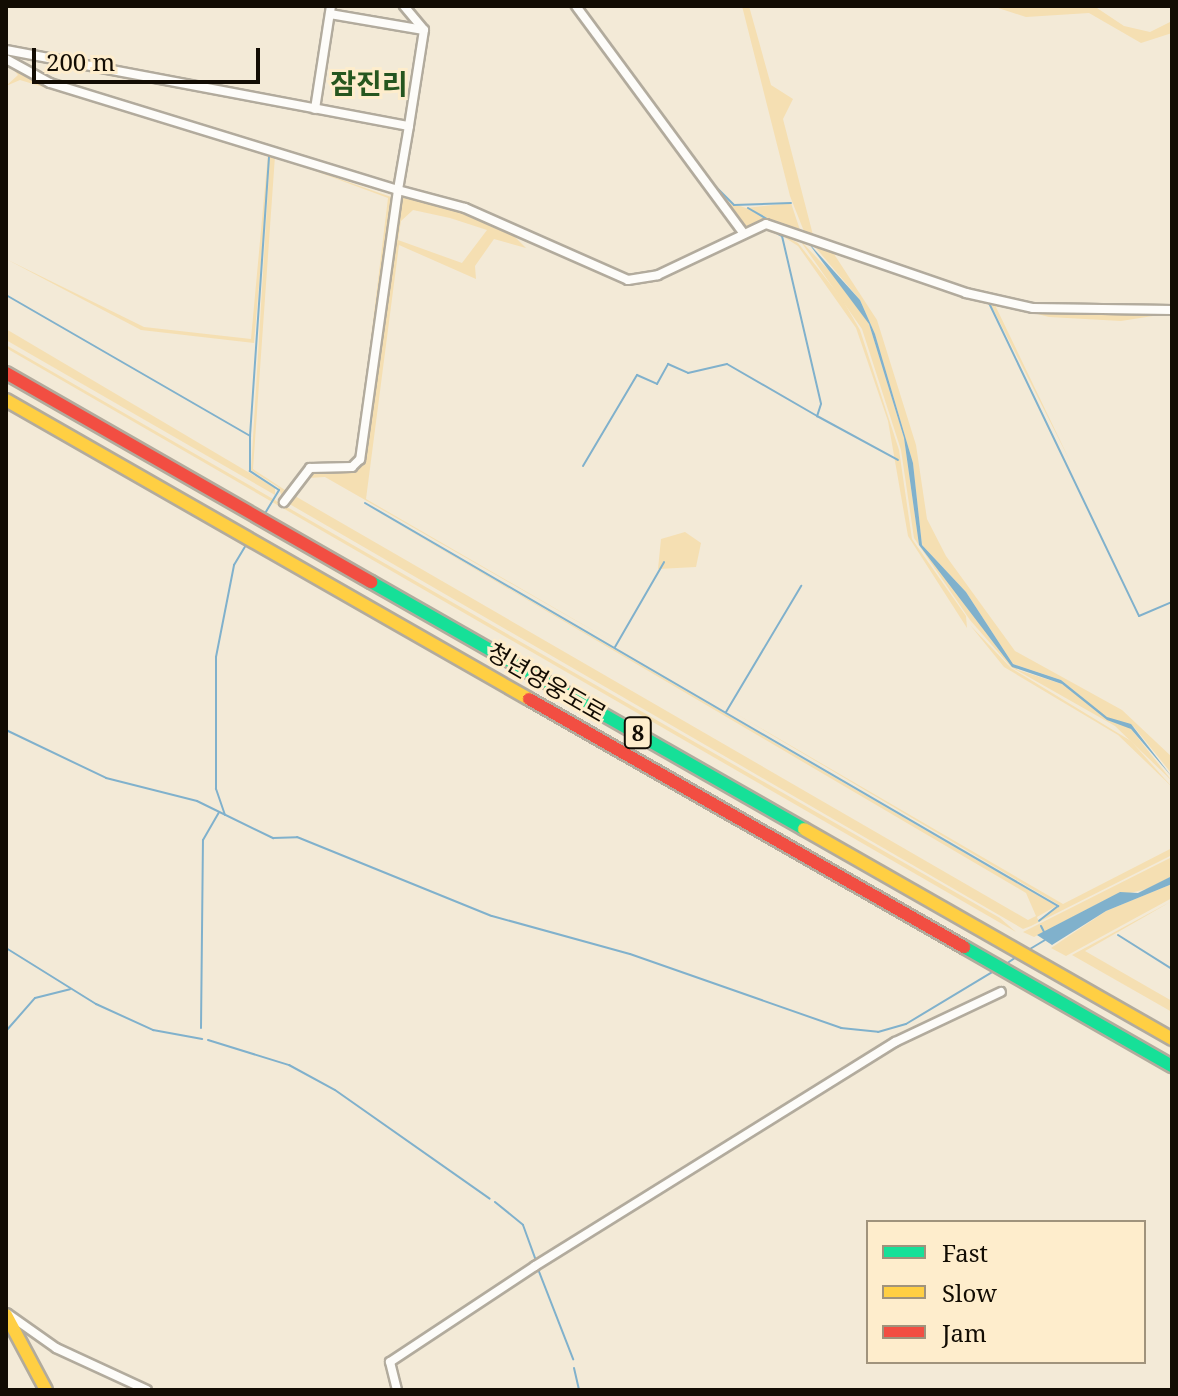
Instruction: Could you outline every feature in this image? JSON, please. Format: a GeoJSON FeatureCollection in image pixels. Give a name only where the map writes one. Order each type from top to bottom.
{"type":"FeatureCollection","features":[{"type":"Feature","properties":{"kind":"main road","name":"청년영웅도로"},"geometry":{"type":"LineString","coordinates":[[6,373],[1172,1039]]}},
{"type":"Feature","properties":{"kind":"main road","name":"청년영웅도로"},"geometry":{"type":"LineString","coordinates":[[6,400],[1172,1066]]}},
{"type":"Feature","properties":{"kind":"main road"},"geometry":{"type":"LineString","coordinates":[[6,1314],[46,1390]]}},
{"type":"Feature","properties":{"kind":"street"},"geometry":{"type":"LineString","coordinates":[[284,502],[310,468],[352,467],[360,459],[424,30],[404,6]]}},
{"type":"Feature","properties":{"kind":"street"},"geometry":{"type":"LineString","coordinates":[[576,6],[742,231]]}},
{"type":"Feature","properties":{"kind":"street"},"geometry":{"type":"LineString","coordinates":[[315,109],[331,10],[424,30]]}},
{"type":"Feature","properties":{"kind":"street"},"geometry":{"type":"LineString","coordinates":[[6,50],[409,126]]}},
{"type":"Feature","properties":{"kind":"street"},"geometry":{"type":"LineString","coordinates":[[6,59],[50,83],[465,208],[628,280],[658,275],[742,231],[766,224],[966,293],[1033,308],[1172,310]]}},
{"type":"Feature","properties":{"kind":"street"},"geometry":{"type":"LineString","coordinates":[[397,1390],[390,1362],[535,1266],[895,1042],[1001,992]]}},
{"type":"Feature","properties":{"kind":"street"},"geometry":{"type":"LineString","coordinates":[[6,1314],[56,1348],[147,1390]]}},
{"type":"Feature","properties":{"kind":"shaded area"},"geometry":{"type":"Polygon","coordinates":[[[578,6],[725,201],[746,208],[791,203],[801,233],[767,221],[741,228],[578,6]]]}},
{"type":"Feature","properties":{"kind":"shaded area"},"geometry":{"type":"Polygon","coordinates":[[[742,6],[749,6],[771,85],[793,99],[783,119],[813,235],[805,234],[790,196],[742,6]]]}},
{"type":"Feature","properties":{"kind":"shaded area"},"geometry":{"type":"Polygon","coordinates":[[[992,6],[1094,6],[1124,26],[1150,32],[1172,21],[1172,33],[1141,43],[1089,13],[1026,17],[992,6]]]}},
{"type":"Feature","properties":{"kind":"shaded area"},"geometry":{"type":"Polygon","coordinates":[[[6,61],[58,90],[262,154],[20,80],[6,86],[18,75],[6,61]]]}},
{"type":"Feature","properties":{"kind":"shaded area"},"geometry":{"type":"Polygon","coordinates":[[[268,154],[275,156],[253,469],[285,490],[307,466],[347,463],[357,454],[388,198],[295,163],[394,198],[358,456],[345,465],[305,469],[284,501],[278,487],[251,470],[270,157],[254,343],[141,330],[6,259],[144,327],[251,339],[268,154]]]}},
{"type":"Feature","properties":{"kind":"shaded area"},"geometry":{"type":"Polygon","coordinates":[[[413,196],[507,229],[526,248],[494,239],[475,266],[476,279],[399,245],[366,499],[615,643],[325,477],[308,478],[295,496],[1028,920],[1036,916],[1026,893],[364,504],[1056,906],[1037,917],[1039,922],[1023,929],[286,502],[312,471],[353,469],[362,461],[400,198],[413,196]],[[413,210],[401,221],[398,240],[462,263],[487,230],[413,210]]]}},
{"type":"Feature","properties":{"kind":"shaded area"},"geometry":{"type":"Polygon","coordinates":[[[770,228],[798,243],[842,299],[860,330],[899,450],[912,539],[966,616],[967,628],[908,536],[888,421],[856,328],[798,246],[770,228]]]}},
{"type":"Feature","properties":{"kind":"shaded area"},"geometry":{"type":"Polygon","coordinates":[[[799,239],[858,301],[869,324],[904,438],[919,545],[1018,670],[1062,684],[1131,729],[1172,781],[1115,726],[1011,667],[970,620],[914,538],[901,450],[862,329],[799,239]]]}},
{"type":"Feature","properties":{"kind":"shaded area"},"geometry":{"type":"Polygon","coordinates":[[[810,241],[1032,310],[1172,313],[1121,321],[1049,317],[994,303],[1071,463],[990,303],[834,254],[877,320],[916,445],[927,519],[946,556],[1015,651],[1122,710],[1172,757],[1172,774],[1134,727],[1107,717],[1061,680],[1013,664],[966,592],[922,545],[913,463],[875,334],[860,300],[810,241]]]}},
{"type":"Feature","properties":{"kind":"shaded area"},"geometry":{"type":"Polygon","coordinates":[[[6,329],[275,488],[275,495],[6,340],[6,329]]]}},
{"type":"Feature","properties":{"kind":"shaded area"},"geometry":{"type":"Polygon","coordinates":[[[6,345],[1000,918],[1016,932],[6,348],[6,345]]]}},
{"type":"Feature","properties":{"kind":"shaded area"},"geometry":{"type":"Polygon","coordinates":[[[685,532],[701,543],[696,567],[658,569],[661,539],[685,532]]]}},
{"type":"Feature","properties":{"kind":"shaded area"},"geometry":{"type":"Polygon","coordinates":[[[970,625],[1011,668],[1131,741],[1172,787],[1118,735],[1004,667],[970,625]]]}},
{"type":"Feature","properties":{"kind":"shaded area"},"geometry":{"type":"Polygon","coordinates":[[[728,709],[1063,904],[1172,848],[1172,855],[1039,922],[1059,905],[728,709]]]}},
{"type":"Feature","properties":{"kind":"shaded area"},"geometry":{"type":"Polygon","coordinates":[[[1172,857],[1172,876],[1151,888],[1109,898],[1034,937],[1023,932],[1172,857]]]}},
{"type":"Feature","properties":{"kind":"shaded area"},"geometry":{"type":"Polygon","coordinates":[[[1172,884],[1172,898],[1066,956],[1051,948],[1106,911],[1172,884]]]}},
{"type":"Feature","properties":{"kind":"shaded area"},"geometry":{"type":"Polygon","coordinates":[[[1172,901],[1085,951],[1172,1001],[1172,1012],[1072,955],[1172,901]]]}},
{"type":"Feature","properties":{"kind":"water"},"geometry":{"type":"Polygon","coordinates":[[[806,240],[860,300],[875,334],[913,463],[922,545],[966,592],[1013,664],[1061,680],[1107,717],[1131,724],[1172,777],[1131,729],[1107,720],[1062,684],[1012,667],[919,545],[904,438],[869,324],[806,240]]]}},
{"type":"Feature","properties":{"kind":"water"},"geometry":{"type":"Polygon","coordinates":[[[1172,876],[1172,884],[1106,911],[1052,945],[1037,935],[1120,892],[1138,893],[1172,876]]]}},
{"type":"Feature","properties":{"kind":"waterway"},"geometry":{"type":"LineString","coordinates":[[594,23],[706,176]]}},
{"type":"Feature","properties":{"kind":"waterway"},"geometry":{"type":"LineString","coordinates":[[264,515],[279,490],[250,471],[250,436],[269,157]]}},
{"type":"Feature","properties":{"kind":"waterway"},"geometry":{"type":"LineString","coordinates":[[710,181],[734,205],[791,203]]}},
{"type":"Feature","properties":{"kind":"waterway"},"geometry":{"type":"LineString","coordinates":[[748,208],[767,219]]}},
{"type":"Feature","properties":{"kind":"waterway"},"geometry":{"type":"LineString","coordinates":[[771,230],[782,236],[821,404],[817,416],[898,460]]}},
{"type":"Feature","properties":{"kind":"waterway"},"geometry":{"type":"LineString","coordinates":[[6,295],[250,436]]}},
{"type":"Feature","properties":{"kind":"waterway"},"geometry":{"type":"LineString","coordinates":[[989,303],[1139,616],[1172,602]]}},
{"type":"Feature","properties":{"kind":"waterway"},"geometry":{"type":"LineString","coordinates":[[583,466],[637,375],[657,384],[668,364],[688,373],[727,364],[817,416]]}},
{"type":"Feature","properties":{"kind":"waterway"},"geometry":{"type":"LineString","coordinates":[[365,503],[1058,906],[1039,921]]}},
{"type":"Feature","properties":{"kind":"waterway"},"geometry":{"type":"LineString","coordinates":[[225,815],[216,789],[216,657],[234,565],[246,545]]}},
{"type":"Feature","properties":{"kind":"waterway"},"geometry":{"type":"LineString","coordinates":[[615,647],[664,562]]}},
{"type":"Feature","properties":{"kind":"waterway"},"geometry":{"type":"LineString","coordinates":[[726,712],[801,586]]}},
{"type":"Feature","properties":{"kind":"waterway"},"geometry":{"type":"LineString","coordinates":[[6,730],[106,778],[197,801],[273,838],[297,837],[492,916],[630,954],[841,1028],[878,1032],[906,1024],[994,971]]}},
{"type":"Feature","properties":{"kind":"waterway"},"geometry":{"type":"LineString","coordinates":[[201,1028],[203,840],[219,812]]}},
{"type":"Feature","properties":{"kind":"waterway"},"geometry":{"type":"LineString","coordinates":[[1041,926],[1044,932]]}},
{"type":"Feature","properties":{"kind":"waterway"},"geometry":{"type":"LineString","coordinates":[[1118,935],[1172,969]]}},
{"type":"Feature","properties":{"kind":"waterway"},"geometry":{"type":"LineString","coordinates":[[1030,949],[1045,940]]}},
{"type":"Feature","properties":{"kind":"waterway"},"geometry":{"type":"LineString","coordinates":[[6,948],[96,1004],[153,1030],[202,1039]]}},
{"type":"Feature","properties":{"kind":"waterway"},"geometry":{"type":"LineString","coordinates":[[1006,964],[1018,956]]}},
{"type":"Feature","properties":{"kind":"waterway"},"geometry":{"type":"LineString","coordinates":[[6,1031],[35,998],[70,989]]}},
{"type":"Feature","properties":{"kind":"waterway"},"geometry":{"type":"LineString","coordinates":[[208,1040],[289,1065],[335,1090],[490,1199]]}},
{"type":"Feature","properties":{"kind":"waterway"},"geometry":{"type":"LineString","coordinates":[[495,1202],[523,1225],[536,1261]]}},
{"type":"Feature","properties":{"kind":"waterway"},"geometry":{"type":"LineString","coordinates":[[538,1269],[573,1359]]}},
{"type":"Feature","properties":{"kind":"waterway"},"geometry":{"type":"LineString","coordinates":[[574,1368],[579,1390]]}},
{"type":"Feature","properties":{"kind":"traffic: fast"},"geometry":{"type":"LineString","coordinates":[[371,582],[804,829]]}},
{"type":"Feature","properties":{"kind":"traffic: fast"},"geometry":{"type":"LineString","coordinates":[[964,947],[1172,1066]]}},
{"type":"Feature","properties":{"kind":"traffic: slow"},"geometry":{"type":"LineString","coordinates":[[6,400],[529,699]]}},
{"type":"Feature","properties":{"kind":"traffic: slow"},"geometry":{"type":"LineString","coordinates":[[804,829],[1172,1039]]}},
{"type":"Feature","properties":{"kind":"traffic: slow"},"geometry":{"type":"LineString","coordinates":[[6,1315],[46,1390]]}},
{"type":"Feature","properties":{"kind":"traffic: jam"},"geometry":{"type":"LineString","coordinates":[[6,373],[371,582]]}},
{"type":"Feature","properties":{"kind":"traffic: jam"},"geometry":{"type":"LineString","coordinates":[[529,699],[964,947]]}},
{"type":"Feature","properties":{"kind":"district","name":"잠진리"},"geometry":{"type":"Point","coordinates":[369,83]}}]}
